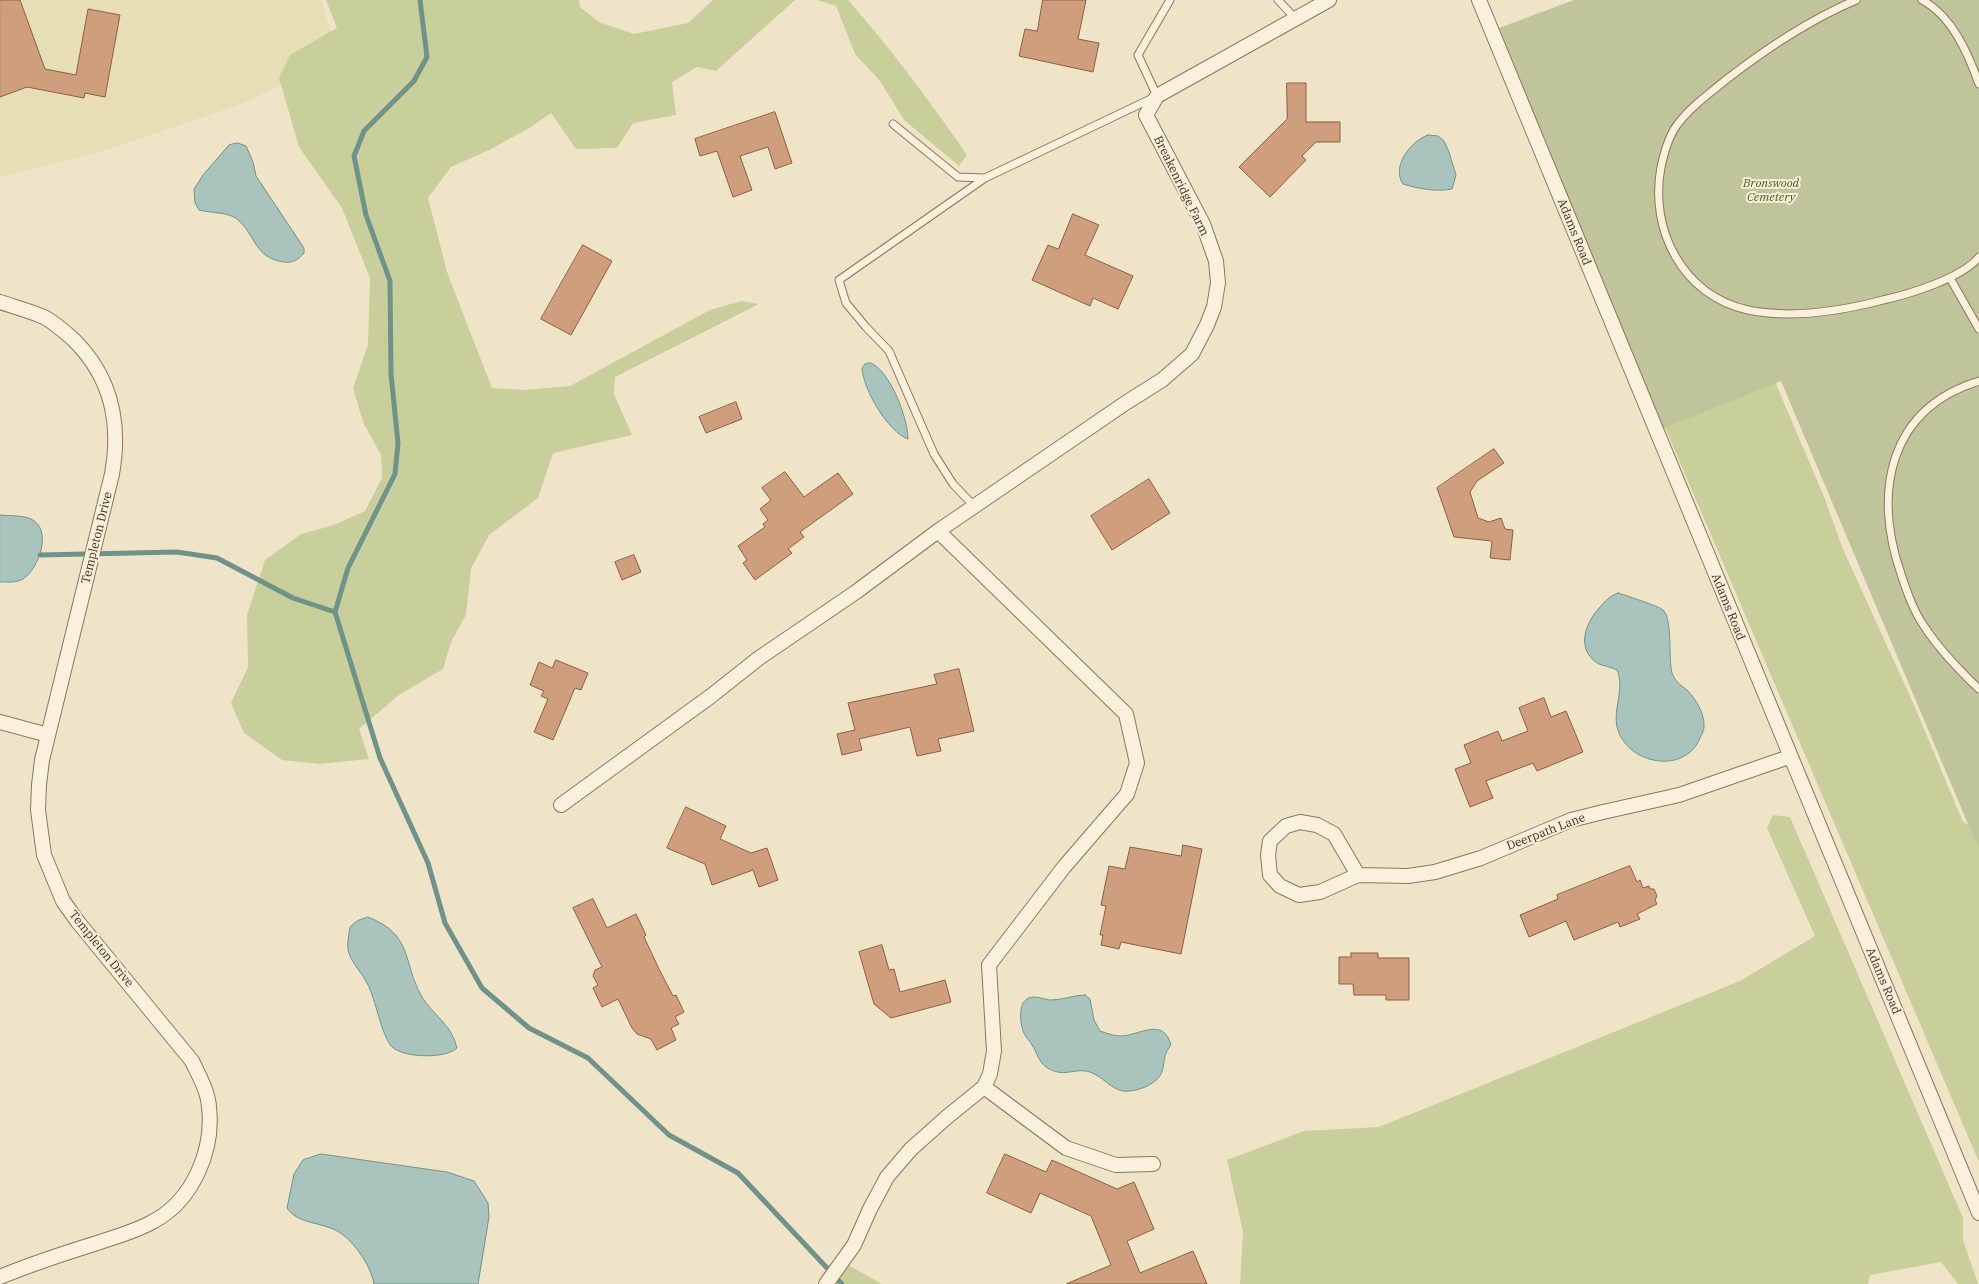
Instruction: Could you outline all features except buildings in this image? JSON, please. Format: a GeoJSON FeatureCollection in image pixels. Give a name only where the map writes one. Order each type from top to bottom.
{"type":"FeatureCollection","features":[{"type":"Feature","properties":{"kind":"street"},"geometry":{"type":"LineString","coordinates":[[1157,96],[1329,0]]}},
{"type":"Feature","properties":{"kind":"street","name":"Adams Road"},"geometry":{"type":"LineString","coordinates":[[1478,0],[1789,757],[1979,1213]]}},
{"type":"Feature","properties":{"kind":"street","name":"Breakenridge Farm"},"geometry":{"type":"LineString","coordinates":[[560,805],[711,696],[759,658],[856,592],[974,506],[1162,380],[1192,354],[1207,326],[1214,306],[1218,283],[1216,261],[1203,224],[1146,115],[1157,96]]}},
{"type":"Feature","properties":{"kind":"street","name":"Templeton Drive"},"geometry":{"type":"LineString","coordinates":[[0,302],[45,318],[63,330],[83,350],[98,369],[106,388],[116,428],[116,452],[100,527],[42,760],[38,810],[44,855],[63,901],[78,922],[192,1061],[204,1085],[209,1107],[207,1144],[202,1164],[190,1186],[174,1206],[155,1220],[132,1232],[0,1276]]}},
{"type":"Feature","properties":{"kind":"street"},"geometry":{"type":"LineString","coordinates":[[827,1283],[854,1245],[870,1208],[887,1177],[911,1149],[946,1116],[984,1087],[990,1074],[994,1051],[989,965],[1064,867],[1127,794],[1137,763],[1126,714],[938,531]]}},
{"type":"Feature","properties":{"kind":"street"},"geometry":{"type":"LineString","coordinates":[[0,722],[48,735]]}},
{"type":"Feature","properties":{"kind":"street","name":"Deerpath Lane"},"geometry":{"type":"LineString","coordinates":[[1358,875],[1334,834],[1318,825],[1300,822],[1286,826],[1270,841],[1268,855],[1270,875],[1280,886],[1299,895],[1320,892],[1358,875],[1408,876],[1435,872],[1481,858],[1571,820],[1679,795],[1789,757]]}},
{"type":"Feature","properties":{"kind":"street"},"geometry":{"type":"LineString","coordinates":[[984,1087],[1066,1148],[1116,1165],[1153,1164]]}},
{"type":"Feature","properties":{"kind":"lane"},"geometry":{"type":"LineString","coordinates":[[974,506],[953,484],[934,454],[889,351],[846,303],[839,280],[985,178],[1157,96],[1138,55],[1170,0]]}},
{"type":"Feature","properties":{"kind":"lane"},"geometry":{"type":"LineString","coordinates":[[1278,0],[1295,18]]}},
{"type":"Feature","properties":{"kind":"lane"},"geometry":{"type":"LineString","coordinates":[[1856,0],[1796,31],[1748,63],[1708,95],[1676,126],[1667,143],[1658,183],[1660,218],[1672,253],[1682,267],[1712,295],[1747,310],[1772,314],[1861,306],[1897,297],[1950,278],[1964,271],[1979,258]]}},
{"type":"Feature","properties":{"kind":"lane"},"geometry":{"type":"LineString","coordinates":[[1922,0],[1943,17],[1964,46],[1979,84]]}},
{"type":"Feature","properties":{"kind":"lane"},"geometry":{"type":"LineString","coordinates":[[894,124],[958,176],[985,178]]}},
{"type":"Feature","properties":{"kind":"lane"},"geometry":{"type":"LineString","coordinates":[[1950,278],[1979,329]]}},
{"type":"Feature","properties":{"kind":"lane"},"geometry":{"type":"LineString","coordinates":[[1979,382],[1962,386],[1945,395],[1930,406],[1915,422],[1897,454],[1890,475],[1887,498],[1888,525],[1897,562],[1909,598],[1924,626],[1945,654],[1979,689]]}},
{"type":"Feature","properties":{"kind":"shaded area"},"geometry":{"type":"Polygon","coordinates":[[[0,0],[321,0],[339,56],[242,104],[103,151],[0,177],[0,0]]]}},
{"type":"Feature","properties":{"kind":"green space"},"geometry":{"type":"Polygon","coordinates":[[[326,0],[579,0],[580,7],[599,22],[634,34],[688,23],[713,0],[795,0],[716,71],[697,67],[672,82],[676,115],[633,123],[617,148],[576,149],[551,113],[531,127],[491,149],[451,167],[428,198],[448,275],[492,388],[525,390],[570,386],[710,310],[741,301],[759,304],[615,377],[614,394],[632,435],[553,453],[538,498],[489,535],[471,569],[466,615],[451,642],[443,669],[399,695],[359,729],[369,759],[319,764],[282,760],[244,733],[231,703],[248,667],[247,615],[265,560],[301,534],[334,525],[365,511],[382,478],[381,455],[363,422],[353,388],[368,345],[370,278],[342,208],[299,147],[279,78],[290,55],[337,28],[326,0]]]}},
{"type":"Feature","properties":{"kind":"green space"},"geometry":{"type":"Polygon","coordinates":[[[817,0],[848,0],[880,37],[967,155],[959,166],[904,120],[880,81],[855,54],[836,6],[817,0]]]}},
{"type":"Feature","properties":{"kind":"green space","name":"Bronswood Cemetery"},"geometry":{"type":"Polygon","coordinates":[[[1574,0],[1979,0],[1979,850],[1781,381],[1662,429],[1499,28],[1574,0]]]}},
{"type":"Feature","properties":{"kind":"green space"},"geometry":{"type":"Polygon","coordinates":[[[1773,377],[1825,499],[1842,547],[1914,705],[1963,822],[1979,831],[1979,1162],[1664,425],[1773,377]]]}},
{"type":"Feature","properties":{"kind":"green space"},"geometry":{"type":"Polygon","coordinates":[[[1773,815],[1790,817],[1963,1218],[1963,1240],[1978,1284],[1958,1284],[1941,1262],[1870,1275],[1868,1284],[1240,1284],[1243,1232],[1227,1160],[1304,1131],[1379,1127],[1740,981],[1815,936],[1767,828],[1773,815]]]}},
{"type":"Feature","properties":{"kind":"green space"},"geometry":{"type":"Polygon","coordinates":[[[846,1264],[882,1284],[826,1284],[846,1264]]]}},
{"type":"Feature","properties":{"kind":"water"},"geometry":{"type":"Polygon","coordinates":[[[1428,135],[1438,136],[1444,141],[1449,152],[1456,175],[1452,189],[1428,190],[1403,184],[1399,170],[1401,162],[1409,148],[1428,135]]]}},
{"type":"Feature","properties":{"kind":"water"},"geometry":{"type":"Polygon","coordinates":[[[238,143],[246,146],[253,162],[256,176],[304,248],[304,253],[300,258],[290,262],[274,260],[261,251],[237,219],[224,214],[199,210],[195,203],[194,189],[203,175],[229,145],[238,143]]]}},
{"type":"Feature","properties":{"kind":"water"},"geometry":{"type":"Polygon","coordinates":[[[871,363],[885,375],[897,396],[905,419],[908,439],[900,435],[885,419],[872,398],[863,377],[862,368],[865,364],[871,363]]]}},
{"type":"Feature","properties":{"kind":"water"},"geometry":{"type":"Polygon","coordinates":[[[0,515],[20,516],[31,519],[38,524],[41,531],[41,549],[34,567],[23,579],[17,581],[0,582],[0,515]]]}},
{"type":"Feature","properties":{"kind":"water"},"geometry":{"type":"Polygon","coordinates":[[[1618,593],[1661,608],[1666,615],[1672,673],[1676,681],[1697,702],[1704,722],[1704,729],[1700,738],[1693,749],[1683,757],[1660,761],[1647,758],[1636,753],[1626,744],[1619,733],[1616,718],[1620,685],[1617,670],[1599,664],[1592,659],[1585,647],[1585,633],[1591,619],[1602,604],[1618,593]]]}},
{"type":"Feature","properties":{"kind":"water"},"geometry":{"type":"Polygon","coordinates":[[[368,917],[383,924],[400,941],[422,997],[447,1027],[455,1040],[457,1048],[452,1052],[425,1056],[415,1055],[398,1051],[388,1041],[370,990],[348,950],[350,927],[357,921],[368,917]]]}},
{"type":"Feature","properties":{"kind":"water"},"geometry":{"type":"Polygon","coordinates":[[[1085,995],[1090,999],[1094,1020],[1100,1031],[1120,1036],[1156,1029],[1162,1031],[1167,1036],[1171,1045],[1165,1056],[1160,1076],[1156,1080],[1140,1089],[1123,1091],[1114,1088],[1099,1076],[1090,1072],[1058,1072],[1046,1067],[1041,1062],[1025,1035],[1022,1026],[1021,1009],[1025,1000],[1032,997],[1051,1000],[1085,995]]]}},
{"type":"Feature","properties":{"kind":"water"},"geometry":{"type":"Polygon","coordinates":[[[321,1154],[447,1172],[474,1181],[488,1203],[489,1217],[478,1284],[374,1284],[369,1268],[347,1238],[333,1229],[296,1217],[287,1208],[294,1174],[303,1160],[321,1154]]]}},
{"type":"Feature","properties":{"kind":"waterway"},"geometry":{"type":"LineString","coordinates":[[420,0],[427,57],[414,81],[364,131],[354,156],[366,215],[390,281],[391,374],[398,443],[395,474],[348,568],[335,612],[380,758],[428,863],[445,923],[482,988],[529,1028],[588,1058],[669,1135],[738,1173],[842,1284]]}},
{"type":"Feature","properties":{"kind":"waterway"},"geometry":{"type":"LineString","coordinates":[[40,555],[177,552],[217,558],[293,598],[335,612]]}}]}
